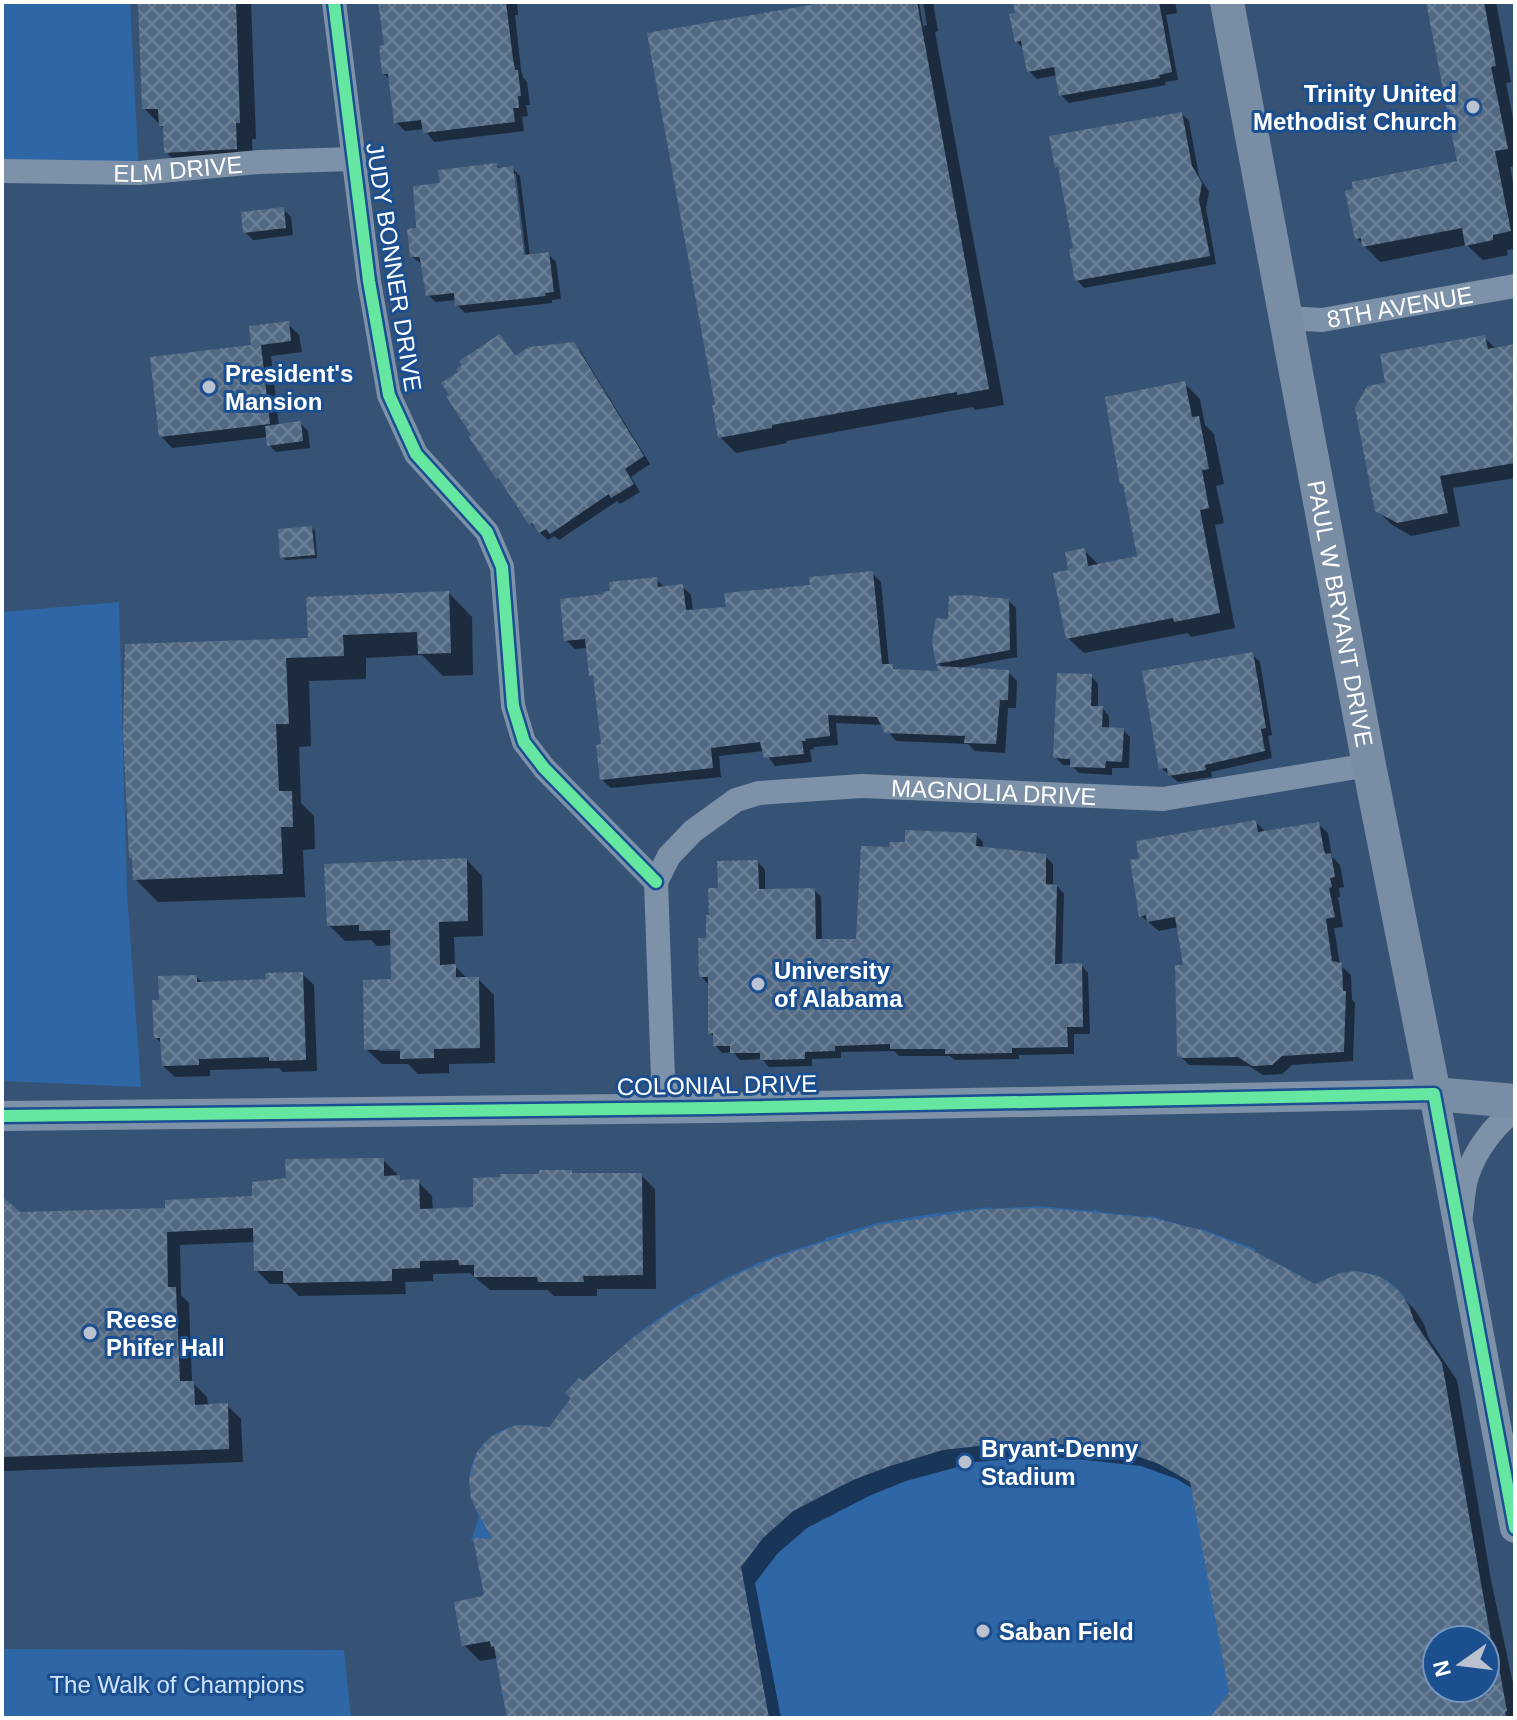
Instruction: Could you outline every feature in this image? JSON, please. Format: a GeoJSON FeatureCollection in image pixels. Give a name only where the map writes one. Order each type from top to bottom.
{"type":"FeatureCollection","features":[{"type":"Feature","properties":{"kind":"main road","name":"PAUL W BRYANT DRIVE"},"geometry":{"type":"LineString","coordinates":[[1227,2],[1369,765],[1434,1094]]}},
{"type":"Feature","properties":{"kind":"main road"},"geometry":{"type":"LineString","coordinates":[[1434,1094],[1515,1101]]}},
{"type":"Feature","properties":{"kind":"street","name":"JUDY BONNER DRIVE"},"geometry":{"type":"LineString","coordinates":[[334,2],[369,281],[389,395],[416,454],[487,532],[502,567],[513,706],[524,742],[544,768],[656,882]]}},
{"type":"Feature","properties":{"kind":"street","name":"ELM DRIVE"},"geometry":{"type":"LineString","coordinates":[[2,171],[139,173],[259,162],[352,159]]}},
{"type":"Feature","properties":{"kind":"street","name":"8TH AVENUE"},"geometry":{"type":"LineString","coordinates":[[1285,318],[1322,320],[1515,286]]}},
{"type":"Feature","properties":{"kind":"street","name":"MAGNOLIA DRIVE"},"geometry":{"type":"LineString","coordinates":[[656,882],[669,856],[693,831],[736,800],[759,793],[862,786],[1163,799],[1369,765]]}},
{"type":"Feature","properties":{"kind":"street"},"geometry":{"type":"LineString","coordinates":[[656,882],[663,1079],[671,1108]]}},
{"type":"Feature","properties":{"kind":"street","name":"COLONIAL DRIVE"},"geometry":{"type":"LineString","coordinates":[[2,1116],[1434,1094]]}},
{"type":"Feature","properties":{"kind":"street","name":"PAUL W BRYANT DRIVE"},"geometry":{"type":"LineString","coordinates":[[1434,1094],[1515,1528]]}},
{"type":"Feature","properties":{"kind":"street","name":"PAUL W BRYANT DRIVE"},"geometry":{"type":"LineString","coordinates":[[1459,1224],[1467,1176],[1485,1142],[1505,1117],[1515,1110]]}},
{"type":"Feature","properties":{"kind":"green space"},"geometry":{"type":"Polygon","coordinates":[[[2,2],[130,2],[139,173],[2,171],[2,2]]]}},
{"type":"Feature","properties":{"kind":"green space"},"geometry":{"type":"Polygon","coordinates":[[[119,602],[127,892],[141,1087],[2,1081],[2,612],[119,602]]]}},
{"type":"Feature","properties":{"kind":"green space","name":"Bryant-Denny Stadium"},"geometry":{"type":"Polygon","coordinates":[[[1039,1206],[1148,1215],[1200,1228],[1255,1249],[1255,1252],[1302,1276],[1312,1290],[1335,1277],[1359,1272],[1382,1278],[1393,1285],[1403,1295],[1421,1332],[1442,1358],[1439,1359],[1489,1614],[1489,1624],[1421,1624],[1421,1704],[1501,1704],[1501,1678],[1506,1718],[507,1718],[492,1641],[462,1646],[454,1602],[481,1597],[484,1593],[474,1541],[471,1541],[479,1516],[471,1496],[470,1476],[474,1459],[483,1444],[496,1433],[513,1426],[533,1425],[554,1430],[563,1419],[558,1414],[572,1399],[565,1393],[579,1378],[585,1383],[633,1337],[677,1305],[725,1278],[774,1256],[877,1223],[991,1207],[1039,1206]]]}},
{"type":"Feature","properties":{"kind":"green space","name":"The Walk of Champions"},"geometry":{"type":"Polygon","coordinates":[[[2,1649],[344,1650],[351,1718],[2,1718],[2,1649]]]}},
{"type":"Feature","properties":{"kind":"building"},"geometry":{"type":"Polygon","coordinates":[[[138,2],[236,2],[240,123],[236,123],[237,149],[164,153],[163,126],[159,126],[158,109],[142,109],[138,2]]]}},
{"type":"Feature","properties":{"kind":"building"},"geometry":{"type":"Polygon","coordinates":[[[378,2],[506,2],[521,96],[518,96],[519,108],[513,108],[515,122],[423,133],[421,120],[394,123],[388,74],[382,74],[379,46],[384,45],[378,2]]]}},
{"type":"Feature","properties":{"kind":"building"},"geometry":{"type":"Polygon","coordinates":[[[828,2],[917,2],[989,389],[772,425],[772,428],[718,438],[712,405],[715,405],[647,33],[828,2]]]}},
{"type":"Feature","properties":{"kind":"building"},"geometry":{"type":"Polygon","coordinates":[[[1013,2],[1159,2],[1172,72],[1159,75],[1160,78],[1059,96],[1054,67],[1027,72],[1021,41],[1015,42],[1009,14],[1015,13],[1013,2]]]}},
{"type":"Feature","properties":{"kind":"building","name":"Trinity United Methodist Church"},"geometry":{"type":"Polygon","coordinates":[[[1426,2],[1484,2],[1496,66],[1491,67],[1508,149],[1495,151],[1511,231],[1493,235],[1493,240],[1465,246],[1462,228],[1362,247],[1361,238],[1355,239],[1345,191],[1353,189],[1352,182],[1457,161],[1426,2]]]}},
{"type":"Feature","properties":{"kind":"building"},"geometry":{"type":"Polygon","coordinates":[[[1182,112],[1192,166],[1202,183],[1199,200],[1210,256],[1075,281],[1069,249],[1073,248],[1049,136],[1182,112]]]}},
{"type":"Feature","properties":{"kind":"building"},"geometry":{"type":"Polygon","coordinates":[[[497,163],[498,168],[513,166],[524,255],[549,252],[554,292],[545,293],[546,296],[455,306],[454,293],[426,296],[420,259],[410,257],[407,229],[416,228],[413,186],[440,183],[438,170],[497,163]]]}},
{"type":"Feature","properties":{"kind":"building"},"geometry":{"type":"Polygon","coordinates":[[[284,207],[286,228],[243,233],[241,212],[284,207]]]}},
{"type":"Feature","properties":{"kind":"building","name":"President's Mansion"},"geometry":{"type":"Polygon","coordinates":[[[289,321],[291,341],[261,345],[270,424],[159,437],[150,357],[251,345],[249,326],[289,321]]]}},
{"type":"Feature","properties":{"kind":"building"},"geometry":{"type":"Polygon","coordinates":[[[500,334],[515,356],[529,347],[574,342],[644,456],[625,469],[634,484],[611,498],[609,494],[550,534],[546,529],[539,533],[532,523],[529,525],[469,437],[471,435],[441,383],[458,372],[456,369],[462,365],[459,361],[500,334]]]}},
{"type":"Feature","properties":{"kind":"building"},"geometry":{"type":"Polygon","coordinates":[[[1485,335],[1488,349],[1515,344],[1515,463],[1440,476],[1448,513],[1397,523],[1375,511],[1355,408],[1367,386],[1385,383],[1380,354],[1485,335]]]}},
{"type":"Feature","properties":{"kind":"building"},"geometry":{"type":"Polygon","coordinates":[[[1185,381],[1192,417],[1199,416],[1209,469],[1202,470],[1209,508],[1200,510],[1220,613],[1174,622],[1173,618],[1066,639],[1053,573],[1068,570],[1065,552],[1085,548],[1088,566],[1137,556],[1123,484],[1120,484],[1105,397],[1185,381]]]}},
{"type":"Feature","properties":{"kind":"building"},"geometry":{"type":"Polygon","coordinates":[[[301,421],[303,441],[267,446],[265,426],[301,421]]]}},
{"type":"Feature","properties":{"kind":"building"},"geometry":{"type":"Polygon","coordinates":[[[312,526],[315,555],[280,558],[278,529],[312,526]]]}},
{"type":"Feature","properties":{"kind":"building"},"geometry":{"type":"Polygon","coordinates":[[[873,571],[882,664],[893,664],[893,669],[938,671],[937,666],[1009,670],[1008,700],[1000,700],[996,744],[964,743],[965,736],[885,733],[877,717],[828,715],[830,736],[802,741],[804,754],[764,758],[760,742],[711,748],[713,768],[600,780],[596,745],[601,744],[585,639],[564,641],[560,599],[603,594],[610,591],[609,582],[657,577],[658,587],[683,584],[686,610],[726,607],[724,593],[810,585],[809,577],[873,571]]]}},
{"type":"Feature","properties":{"kind":"building"},"geometry":{"type":"Polygon","coordinates":[[[449,591],[451,653],[418,654],[417,632],[343,635],[344,656],[286,658],[289,724],[276,724],[279,791],[292,791],[293,827],[281,827],[283,874],[133,880],[132,858],[129,858],[123,733],[125,644],[308,638],[306,597],[449,591]]]}},
{"type":"Feature","properties":{"kind":"building"},"geometry":{"type":"Polygon","coordinates":[[[949,596],[1009,599],[1010,650],[936,664],[932,642],[936,618],[948,619],[949,596]]]}},
{"type":"Feature","properties":{"kind":"building"},"geometry":{"type":"Polygon","coordinates":[[[1253,652],[1266,728],[1261,729],[1265,751],[1205,765],[1206,770],[1168,776],[1167,768],[1159,769],[1142,671],[1253,652]]]}},
{"type":"Feature","properties":{"kind":"building"},"geometry":{"type":"Polygon","coordinates":[[[1057,673],[1092,674],[1091,706],[1103,706],[1102,727],[1124,728],[1122,762],[1106,761],[1105,768],[1070,767],[1070,759],[1053,758],[1057,673]]]}},
{"type":"Feature","properties":{"kind":"building"},"geometry":{"type":"Polygon","coordinates":[[[1256,820],[1258,832],[1319,822],[1324,851],[1331,853],[1335,877],[1330,878],[1332,887],[1329,888],[1335,917],[1326,919],[1332,961],[1342,963],[1343,991],[1346,991],[1344,1052],[1282,1056],[1272,1065],[1252,1066],[1238,1057],[1183,1058],[1177,1056],[1175,965],[1183,965],[1175,917],[1147,922],[1146,915],[1139,917],[1130,860],[1139,858],[1136,841],[1256,820]]]}},
{"type":"Feature","properties":{"kind":"building"},"geometry":{"type":"Polygon","coordinates":[[[905,830],[977,833],[976,846],[1046,854],[1046,884],[1057,885],[1055,964],[1082,963],[1083,1027],[1067,1027],[1068,1047],[1012,1048],[1012,1053],[945,1054],[945,1049],[890,1049],[890,1044],[835,1046],[835,1051],[805,1052],[805,1059],[760,1060],[760,1053],[730,1053],[730,1046],[713,1046],[713,1033],[708,1034],[708,977],[699,977],[698,938],[706,938],[708,888],[718,888],[717,861],[758,860],[759,889],[815,888],[816,939],[856,939],[861,846],[889,847],[890,842],[905,842],[905,830]]]}},
{"type":"Feature","properties":{"kind":"building"},"geometry":{"type":"Polygon","coordinates":[[[467,858],[468,921],[439,922],[440,965],[456,964],[456,977],[479,977],[480,1048],[434,1049],[434,1058],[400,1059],[400,1049],[364,1050],[363,980],[391,979],[390,930],[359,931],[359,925],[327,926],[324,864],[467,858]]]}},
{"type":"Feature","properties":{"kind":"building"},"geometry":{"type":"Polygon","coordinates":[[[303,972],[306,1060],[269,1061],[269,1057],[199,1059],[199,1065],[162,1066],[160,1038],[154,1038],[152,1000],[159,1000],[158,976],[197,975],[197,982],[266,979],[265,973],[303,972]]]}},
{"type":"Feature","properties":{"kind":"building"},"geometry":{"type":"Polygon","coordinates":[[[384,1158],[384,1176],[400,1175],[400,1180],[419,1179],[420,1209],[473,1207],[473,1178],[539,1174],[539,1170],[642,1173],[643,1275],[583,1276],[584,1282],[538,1282],[537,1277],[474,1277],[474,1265],[459,1265],[458,1260],[420,1261],[420,1268],[392,1269],[392,1281],[283,1283],[283,1271],[254,1271],[253,1228],[167,1232],[168,1287],[176,1287],[180,1381],[194,1381],[195,1405],[228,1403],[229,1449],[2,1457],[2,1196],[20,1212],[165,1208],[165,1200],[252,1196],[252,1182],[286,1178],[285,1159],[384,1158]]]}},
{"type":"Feature","properties":{"kind":"building","name":"Bryant-Denny Stadium"},"geometry":{"type":"Polygon","coordinates":[[[1043,1208],[1153,1218],[1204,1231],[1252,1250],[1315,1284],[1340,1273],[1357,1271],[1381,1277],[1400,1292],[1414,1321],[1442,1363],[1488,1624],[1421,1624],[1421,1704],[1501,1704],[1501,1678],[1506,1718],[1210,1718],[1229,1692],[1190,1482],[1159,1464],[1123,1451],[1015,1442],[943,1450],[853,1480],[793,1511],[763,1538],[741,1567],[769,1718],[507,1718],[494,1646],[491,1647],[490,1641],[462,1646],[454,1602],[484,1594],[473,1538],[492,1539],[471,1499],[469,1480],[477,1452],[490,1437],[516,1425],[549,1427],[571,1398],[565,1393],[579,1378],[583,1381],[634,1337],[679,1306],[729,1278],[777,1257],[878,1225],[984,1209],[1043,1208]]]}},
{"type":"Feature","properties":{"kind":"cycle path"},"geometry":{"type":"LineString","coordinates":[[334,2],[369,281],[389,395],[416,454],[487,532],[502,567],[513,706],[524,742],[544,768],[656,882]]}},
{"type":"Feature","properties":{"kind":"cycle path"},"geometry":{"type":"LineString","coordinates":[[2,1116],[714,1108],[1434,1094],[1515,1528]]}},
{"type":"Feature","properties":{"kind":"place","name":"Trinity United Methodist Church"},"geometry":{"type":"Point","coordinates":[1473,107]}},
{"type":"Feature","properties":{"kind":"place","name":"President's Mansion"},"geometry":{"type":"Point","coordinates":[209,387]}},
{"type":"Feature","properties":{"kind":"place","name":"University of Alabama"},"geometry":{"type":"Point","coordinates":[758,984]}},
{"type":"Feature","properties":{"kind":"place","name":"Reese Phifer Hall"},"geometry":{"type":"Point","coordinates":[90,1333]}},
{"type":"Feature","properties":{"kind":"place","name":"Bryant-Denny Stadium"},"geometry":{"type":"Point","coordinates":[965,1462]}},
{"type":"Feature","properties":{"kind":"place","name":"Saban Field"},"geometry":{"type":"Point","coordinates":[983,1631]}}]}
